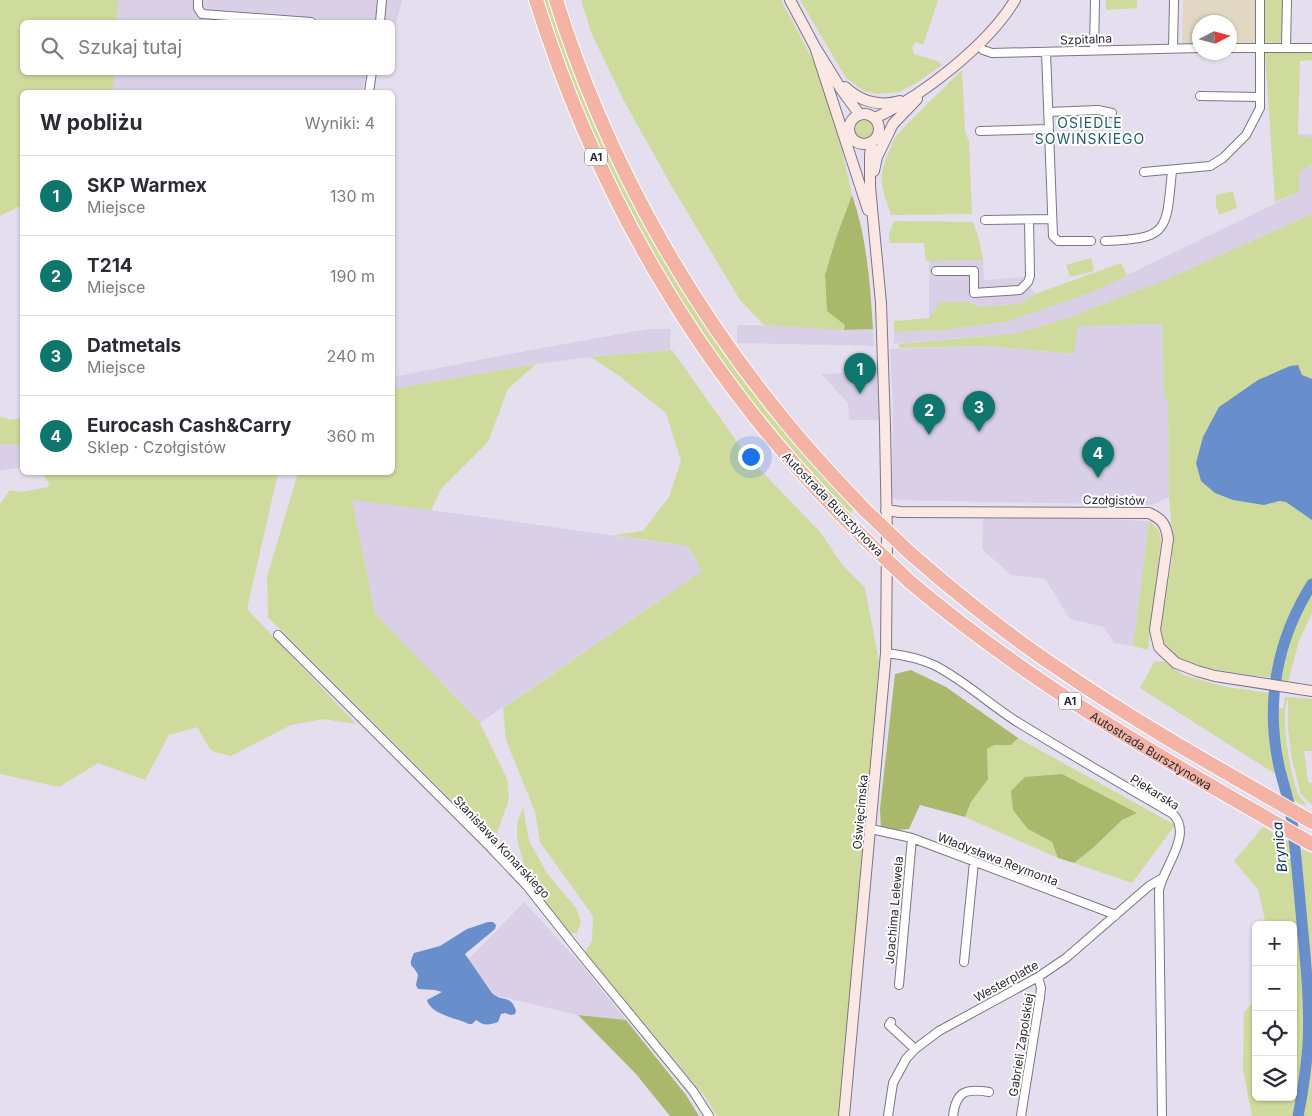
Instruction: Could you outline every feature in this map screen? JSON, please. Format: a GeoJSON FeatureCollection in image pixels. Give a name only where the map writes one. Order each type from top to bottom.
{"type":"FeatureCollection","features":[{"type":"Feature","properties":{"kind":"highway","name":"Autostrada Bursztynowa"},"geometry":{"type":"LineString","coordinates":[[536,0],[557,63],[585,134],[641,247],[708,356],[796,467],[866,540],[909,581],[967,629],[1045,684],[1115,729],[1312,844]]}},
{"type":"Feature","properties":{"kind":"highway","name":"Autostrada Bursztynowa"},"geometry":{"type":"LineString","coordinates":[[556,0],[588,88],[618,159],[645,212],[692,292],[730,350],[791,429],[866,511],[965,600],[1058,668],[1124,712],[1312,822]]}},
{"type":"Feature","properties":{"kind":"street"},"geometry":{"type":"LineString","coordinates":[[198,0],[198,8],[202,14],[284,20]]}},
{"type":"Feature","properties":{"kind":"street"},"geometry":{"type":"LineString","coordinates":[[380,20],[382,0]]}},
{"type":"Feature","properties":{"kind":"street"},"geometry":{"type":"LineString","coordinates":[[790,0],[857,118]]}},
{"type":"Feature","properties":{"kind":"street"},"geometry":{"type":"LineString","coordinates":[[870,187],[877,157],[893,124],[926,89],[978,44],[1008,12],[1015,0]]}},
{"type":"Feature","properties":{"kind":"street"},"geometry":{"type":"LineString","coordinates":[[1094,50],[1095,0]]}},
{"type":"Feature","properties":{"kind":"street"},"geometry":{"type":"LineString","coordinates":[[1173,48],[1174,0]]}},
{"type":"Feature","properties":{"kind":"street"},"geometry":{"type":"LineString","coordinates":[[1144,172],[1172,171],[1210,166],[1223,158],[1246,134],[1259,112],[1260,0]]}},
{"type":"Feature","properties":{"kind":"street"},"geometry":{"type":"LineString","coordinates":[[1286,48],[1287,0]]}},
{"type":"Feature","properties":{"kind":"street","name":"Szpitalna"},"geometry":{"type":"LineString","coordinates":[[978,44],[983,50],[992,53],[1192,48]]}},
{"type":"Feature","properties":{"kind":"street"},"geometry":{"type":"LineString","coordinates":[[815,47],[875,234]]}},
{"type":"Feature","properties":{"kind":"street"},"geometry":{"type":"LineString","coordinates":[[1237,48],[1312,48]]}},
{"type":"Feature","properties":{"kind":"street"},"geometry":{"type":"LineString","coordinates":[[1046,52],[1053,236],[1058,241],[1091,242]]}},
{"type":"Feature","properties":{"kind":"street"},"geometry":{"type":"LineString","coordinates":[[825,63],[852,93],[876,104],[890,104],[926,89]]}},
{"type":"Feature","properties":{"kind":"street"},"geometry":{"type":"LineString","coordinates":[[369,90],[372,75]]}},
{"type":"Feature","properties":{"kind":"street"},"geometry":{"type":"LineString","coordinates":[[877,122],[926,89]]}},
{"type":"Feature","properties":{"kind":"street"},"geometry":{"type":"LineString","coordinates":[[1200,96],[1260,97]]}},
{"type":"Feature","properties":{"kind":"street"},"geometry":{"type":"LineString","coordinates":[[1048,112],[1098,110],[1112,113]]}},
{"type":"Feature","properties":{"kind":"street"},"geometry":{"type":"LineString","coordinates":[[870,187],[870,155],[872,142],[878,135],[877,122],[869,115],[857,118],[850,129],[852,138],[861,144],[872,142]]}},
{"type":"Feature","properties":{"kind":"street"},"geometry":{"type":"LineString","coordinates":[[980,131],[1048,129]]}},
{"type":"Feature","properties":{"kind":"street"},"geometry":{"type":"LineString","coordinates":[[861,144],[870,187],[875,234]]}},
{"type":"Feature","properties":{"kind":"street"},"geometry":{"type":"LineString","coordinates":[[1106,240],[1135,240],[1156,232],[1163,224],[1167,215],[1172,171]]}},
{"type":"Feature","properties":{"kind":"street"},"geometry":{"type":"LineString","coordinates":[[985,220],[1052,220]]}},
{"type":"Feature","properties":{"kind":"street"},"geometry":{"type":"LineString","coordinates":[[936,271],[974,271],[974,294],[1020,290],[1028,282],[1030,276],[1029,220]]}},
{"type":"Feature","properties":{"kind":"street","name":"Oświęcimska"},"geometry":{"type":"LineString","coordinates":[[844,1116],[886,653],[886,510],[881,312],[875,234]]}},
{"type":"Feature","properties":{"kind":"street","name":"Czołgistów"},"geometry":{"type":"LineString","coordinates":[[886,510],[918,512],[1149,513],[1163,521],[1168,539],[1155,630],[1159,647],[1170,658],[1183,666],[1215,676],[1312,691]]}},
{"type":"Feature","properties":{"kind":"street","name":"Stanisława Konarskiego"},"geometry":{"type":"LineString","coordinates":[[278,635],[527,886],[693,1091],[709,1116]]}},
{"type":"Feature","properties":{"kind":"street","name":"Piekarska"},"geometry":{"type":"LineString","coordinates":[[886,653],[909,656],[933,665],[1016,721],[1110,779],[1173,814],[1180,824],[1180,838],[1161,879],[1159,890],[1162,1116]]}},
{"type":"Feature","properties":{"kind":"street","name":"Władysława Reymonta"},"geometry":{"type":"LineString","coordinates":[[871,829],[912,838],[1116,915]]}},
{"type":"Feature","properties":{"kind":"street","name":"Joachima Lelewela"},"geometry":{"type":"LineString","coordinates":[[899,985],[912,838]]}},
{"type":"Feature","properties":{"kind":"street"},"geometry":{"type":"LineString","coordinates":[[964,962],[974,862]]}},
{"type":"Feature","properties":{"kind":"street","name":"Westerplatte"},"geometry":{"type":"LineString","coordinates":[[888,1116],[893,1083],[906,1060],[915,1049],[939,1031],[1038,978],[1066,958],[1149,886],[1161,879]]}},
{"type":"Feature","properties":{"kind":"street","name":"Gabrieli Zapolskiej"},"geometry":{"type":"LineString","coordinates":[[1021,1116],[1040,997],[1041,988],[1038,978]]}},
{"type":"Feature","properties":{"kind":"street"},"geometry":{"type":"LineString","coordinates":[[891,1022],[889,1025],[915,1049]]}},
{"type":"Feature","properties":{"kind":"street"},"geometry":{"type":"LineString","coordinates":[[953,1116],[956,1102],[963,1093],[972,1090],[989,1092]]}},
{"type":"Feature","properties":{"kind":"shaded area"},"geometry":{"type":"Polygon","coordinates":[[[118,0],[402,0],[395,29],[395,20],[117,20],[118,0]]]}},
{"type":"Feature","properties":{"kind":"shaded area"},"geometry":{"type":"Polygon","coordinates":[[[1183,0],[1255,0],[1255,43],[1237,43],[1237,15],[1192,15],[1192,44],[1182,44],[1183,0]]]}},
{"type":"Feature","properties":{"kind":"shaded area"},"geometry":{"type":"Polygon","coordinates":[[[114,75],[366,75],[362,90],[113,90],[114,75]]]}},
{"type":"Feature","properties":{"kind":"shaded area"},"geometry":{"type":"Polygon","coordinates":[[[1298,134],[1312,134],[1312,214],[1165,280],[1068,318],[1018,333],[894,344],[894,332],[943,330],[1006,322],[1090,293],[1299,192],[1298,134]]]}},
{"type":"Feature","properties":{"kind":"shaded area"},"geometry":{"type":"Polygon","coordinates":[[[983,260],[984,280],[1023,277],[1035,294],[1022,303],[981,307],[969,302],[929,318],[929,261],[983,260]]]}},
{"type":"Feature","properties":{"kind":"shaded area"},"geometry":{"type":"Polygon","coordinates":[[[1162,324],[1164,396],[1168,401],[1169,497],[1152,505],[896,500],[892,496],[893,404],[890,349],[989,346],[1073,354],[1077,326],[1162,324]]]}},
{"type":"Feature","properties":{"kind":"shaded area"},"geometry":{"type":"Polygon","coordinates":[[[737,325],[794,326],[844,330],[873,329],[874,346],[737,343],[737,325]]]}},
{"type":"Feature","properties":{"kind":"shaded area"},"geometry":{"type":"Polygon","coordinates":[[[647,329],[671,329],[670,350],[536,364],[395,389],[395,377],[647,329]]]}},
{"type":"Feature","properties":{"kind":"shaded area"},"geometry":{"type":"Polygon","coordinates":[[[877,372],[879,420],[849,420],[848,403],[821,374],[877,372]]]}},
{"type":"Feature","properties":{"kind":"shaded area"},"geometry":{"type":"Polygon","coordinates":[[[0,444],[20,445],[20,467],[0,471],[0,444]]]}},
{"type":"Feature","properties":{"kind":"shaded area"},"geometry":{"type":"Polygon","coordinates":[[[352,499],[688,546],[702,571],[480,723],[375,613],[352,499]]]}},
{"type":"Feature","properties":{"kind":"shaded area"},"geometry":{"type":"Polygon","coordinates":[[[983,518],[1080,518],[1149,521],[1133,646],[1114,643],[1104,627],[1070,619],[1045,579],[1011,575],[982,549],[983,518]]]}},
{"type":"Feature","properties":{"kind":"shaded area"},"geometry":{"type":"Polygon","coordinates":[[[524,902],[581,964],[626,1020],[578,1015],[495,995],[468,960],[524,902]]]}},
{"type":"Feature","properties":{"kind":"green space"},"geometry":{"type":"Polygon","coordinates":[[[0,0],[118,0],[117,20],[20,20],[20,75],[114,75],[113,90],[20,90],[20,206],[0,216],[0,0]]]}},
{"type":"Feature","properties":{"kind":"green space"},"geometry":{"type":"Polygon","coordinates":[[[541,0],[552,0],[667,260],[856,507],[848,516],[822,488],[728,376],[647,248],[582,114],[541,0]]]}},
{"type":"Feature","properties":{"kind":"green space"},"geometry":{"type":"Polygon","coordinates":[[[581,0],[781,0],[816,66],[841,146],[852,195],[825,275],[827,311],[845,325],[844,330],[764,325],[740,300],[671,185],[624,101],[591,32],[581,0]]]}},
{"type":"Feature","properties":{"kind":"green space"},"geometry":{"type":"Polygon","coordinates":[[[800,0],[938,0],[923,45],[916,42],[912,48],[914,54],[938,61],[942,65],[899,92],[876,94],[864,91],[846,78],[800,0]]]}},
{"type":"Feature","properties":{"kind":"green space"},"geometry":{"type":"Polygon","coordinates":[[[1106,0],[1137,0],[1137,8],[1106,10],[1106,0]]]}},
{"type":"Feature","properties":{"kind":"green space"},"geometry":{"type":"Polygon","coordinates":[[[1263,0],[1286,0],[1285,43],[1264,42],[1263,0]]]}},
{"type":"Feature","properties":{"kind":"green space"},"geometry":{"type":"Polygon","coordinates":[[[1312,52],[1312,60],[1300,61],[1298,134],[1299,136],[1312,138],[1312,164],[1299,172],[1299,192],[1275,202],[1265,53],[1312,52]]]}},
{"type":"Feature","properties":{"kind":"green space"},"geometry":{"type":"Polygon","coordinates":[[[962,70],[965,132],[969,141],[972,214],[891,215],[883,190],[882,175],[897,134],[962,70]]]}},
{"type":"Feature","properties":{"kind":"green space"},"geometry":{"type":"Polygon","coordinates":[[[864,120],[871,123],[874,130],[871,137],[864,140],[857,137],[854,130],[857,123],[864,120]]]}},
{"type":"Feature","properties":{"kind":"green space"},"geometry":{"type":"Polygon","coordinates":[[[1233,191],[1237,208],[1219,215],[1216,195],[1233,191]]]}},
{"type":"Feature","properties":{"kind":"green space"},"geometry":{"type":"Polygon","coordinates":[[[852,195],[864,244],[873,329],[844,330],[845,325],[827,311],[825,275],[852,195]]]}},
{"type":"Feature","properties":{"kind":"green space"},"geometry":{"type":"Polygon","coordinates":[[[1312,214],[1312,578],[1293,609],[1281,641],[1273,678],[1235,673],[1192,664],[1172,655],[1164,644],[1160,631],[1172,560],[1168,401],[1164,396],[1162,324],[1078,326],[1074,354],[989,346],[899,348],[899,344],[1018,333],[1068,318],[1165,280],[1312,214]]]}},
{"type":"Feature","properties":{"kind":"green space"},"geometry":{"type":"Polygon","coordinates":[[[894,221],[973,222],[983,260],[926,261],[924,243],[890,243],[889,234],[894,221]]]}},
{"type":"Feature","properties":{"kind":"green space"},"geometry":{"type":"Polygon","coordinates":[[[1091,258],[1094,271],[1070,277],[1066,265],[1091,258]]]}},
{"type":"Feature","properties":{"kind":"green space"},"geometry":{"type":"Polygon","coordinates":[[[1121,263],[1127,276],[1090,293],[1006,322],[943,330],[894,332],[894,321],[929,318],[940,302],[969,302],[981,307],[1022,303],[1035,294],[1121,263]]]}},
{"type":"Feature","properties":{"kind":"green space"},"geometry":{"type":"Polygon","coordinates":[[[672,350],[747,456],[820,532],[843,566],[865,588],[879,661],[840,1116],[717,1116],[704,1095],[585,952],[592,941],[593,916],[540,842],[535,812],[506,740],[503,708],[702,571],[688,546],[614,535],[643,531],[669,497],[681,461],[666,413],[618,375],[590,357],[672,350]]]}},
{"type":"Feature","properties":{"kind":"green space"},"geometry":{"type":"Polygon","coordinates":[[[536,364],[508,389],[488,442],[441,489],[431,510],[352,500],[375,613],[480,723],[507,779],[509,799],[497,833],[483,832],[268,617],[267,577],[297,475],[395,475],[395,389],[536,364]]]}},
{"type":"Feature","properties":{"kind":"green space"},"geometry":{"type":"Polygon","coordinates":[[[0,416],[10,420],[20,418],[20,445],[0,444],[0,416]]]}},
{"type":"Feature","properties":{"kind":"green space"},"geometry":{"type":"Polygon","coordinates":[[[43,475],[278,475],[247,609],[356,724],[323,719],[291,725],[231,756],[211,751],[197,727],[169,735],[145,780],[98,763],[59,787],[0,774],[0,504],[10,490],[21,492],[48,487],[49,483],[43,475]]]}},
{"type":"Feature","properties":{"kind":"green space"},"geometry":{"type":"Polygon","coordinates":[[[1149,521],[1159,530],[1161,542],[1148,650],[1133,646],[1149,521]]]}},
{"type":"Feature","properties":{"kind":"green space"},"geometry":{"type":"Polygon","coordinates":[[[1312,590],[1312,613],[1299,641],[1288,682],[1279,680],[1292,627],[1312,590]]]}},
{"type":"Feature","properties":{"kind":"green space"},"geometry":{"type":"Polygon","coordinates":[[[1163,661],[1183,675],[1226,687],[1270,693],[1271,734],[1277,775],[1140,688],[1154,662],[1163,661]]]}},
{"type":"Feature","properties":{"kind":"green space"},"geometry":{"type":"Polygon","coordinates":[[[911,670],[946,687],[1018,738],[1011,745],[994,745],[987,749],[988,779],[971,802],[965,817],[920,805],[909,829],[881,831],[880,809],[895,674],[911,670]]]}},
{"type":"Feature","properties":{"kind":"green space"},"geometry":{"type":"Polygon","coordinates":[[[1285,697],[1312,699],[1312,751],[1304,751],[1308,782],[1312,783],[1312,805],[1301,794],[1292,759],[1288,729],[1288,699],[1285,731],[1289,760],[1298,794],[1306,806],[1289,798],[1276,708],[1283,708],[1285,697]]]}},
{"type":"Feature","properties":{"kind":"green space"},"geometry":{"type":"Polygon","coordinates":[[[1018,738],[1175,825],[1132,883],[1074,863],[1093,848],[1122,820],[1136,813],[1028,829],[1052,842],[1058,858],[965,817],[971,802],[988,779],[987,749],[994,745],[1011,745],[1018,738]]]}},
{"type":"Feature","properties":{"kind":"green space"},"geometry":{"type":"Polygon","coordinates":[[[1062,774],[1137,813],[1122,820],[1093,848],[1074,863],[1058,858],[1052,842],[1028,829],[1013,810],[1011,791],[1025,777],[1062,774]]]}},
{"type":"Feature","properties":{"kind":"green space"},"geometry":{"type":"Polygon","coordinates":[[[523,808],[529,841],[548,875],[576,908],[581,921],[577,933],[569,934],[529,881],[517,840],[517,823],[523,808]]]}},
{"type":"Feature","properties":{"kind":"green space"},"geometry":{"type":"Polygon","coordinates":[[[1263,827],[1293,844],[1305,1009],[1303,1061],[1295,1116],[1252,1116],[1243,1070],[1244,1013],[1252,1003],[1252,1101],[1297,1101],[1297,921],[1265,921],[1258,889],[1234,861],[1263,827]]]}},
{"type":"Feature","properties":{"kind":"green space"},"geometry":{"type":"Polygon","coordinates":[[[1301,849],[1312,854],[1312,1116],[1301,1116],[1307,1080],[1311,1002],[1301,849]]]}},
{"type":"Feature","properties":{"kind":"green space"},"geometry":{"type":"Polygon","coordinates":[[[578,1015],[626,1020],[686,1095],[699,1116],[670,1116],[636,1074],[578,1015]]]}},
{"type":"Feature","properties":{"kind":"water"},"geometry":{"type":"Polygon","coordinates":[[[1298,365],[1302,375],[1312,379],[1312,520],[1286,502],[1279,501],[1264,505],[1233,500],[1215,493],[1201,481],[1196,463],[1203,437],[1219,407],[1258,380],[1290,366],[1298,365]]]}},
{"type":"Feature","properties":{"kind":"water"},"geometry":{"type":"Polygon","coordinates":[[[493,922],[496,925],[495,929],[465,954],[492,993],[512,1002],[516,1011],[515,1014],[511,1015],[501,1014],[498,1022],[495,1023],[484,1024],[476,1020],[469,1024],[444,1015],[429,1005],[427,1000],[442,992],[418,989],[416,985],[418,975],[411,962],[414,953],[440,946],[467,929],[493,922]]]}},
{"type":"Feature","properties":{"kind":"waterway","name":"Brynica"},"geometry":{"type":"LineString","coordinates":[[1298,1116],[1308,1045],[1307,984],[1292,821],[1279,766],[1273,718],[1274,695],[1282,649],[1300,605],[1312,584]]}},
{"type":"Feature","properties":{"kind":"place","name":"SKP Warmex"},"geometry":{"type":"Point","coordinates":[860,394]}},
{"type":"Feature","properties":{"kind":"place","name":"Datmetals"},"geometry":{"type":"Point","coordinates":[979,432]}},
{"type":"Feature","properties":{"kind":"place","name":"T214"},"geometry":{"type":"Point","coordinates":[929,435]}},
{"type":"Feature","properties":{"kind":"place","name":"Eurocash Cash&Carry"},"geometry":{"type":"Point","coordinates":[1098,478]}},
{"type":"Feature","properties":{"kind":"district","name":"OSIEDLE SOWIŃSKIEGO"},"geometry":{"type":"Point","coordinates":[1090,130]}}]}
